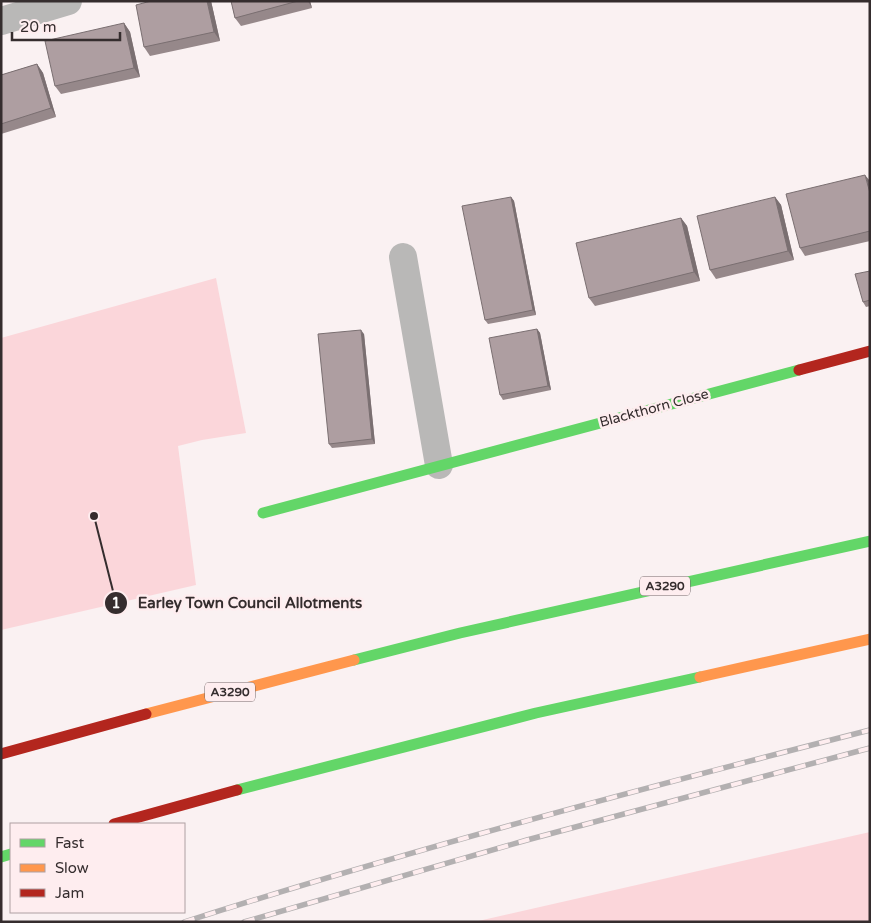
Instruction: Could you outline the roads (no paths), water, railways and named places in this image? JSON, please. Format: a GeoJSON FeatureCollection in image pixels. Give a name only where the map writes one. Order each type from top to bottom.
{"type":"FeatureCollection","features":[{"type":"Feature","properties":{"kind":"main road","name":"Blackthorn Close"},"geometry":{"type":"LineString","coordinates":[[262,514],[870,351]]}},
{"type":"Feature","properties":{"kind":"main road","name":"A3290"},"geometry":{"type":"LineString","coordinates":[[1,754],[152,712],[460,633],[870,541]]}},
{"type":"Feature","properties":{"kind":"main road"},"geometry":{"type":"LineString","coordinates":[[118,823],[262,783],[536,713],[870,639]]}},
{"type":"Feature","properties":{"kind":"street"},"geometry":{"type":"LineString","coordinates":[[1,21],[68,1]]}},
{"type":"Feature","properties":{"kind":"street"},"geometry":{"type":"LineString","coordinates":[[403,257],[439,466]]}},
{"type":"Feature","properties":{"kind":"railway"},"geometry":{"type":"LineString","coordinates":[[184,922],[440,845],[870,730]]}},
{"type":"Feature","properties":{"kind":"railway"},"geometry":{"type":"LineString","coordinates":[[244,922],[527,840],[870,748]]}},
{"type":"Feature","properties":{"kind":"place","name":"Earley Town Council Allotments"},"geometry":{"type":"Point","coordinates":[94,516]}}]}
